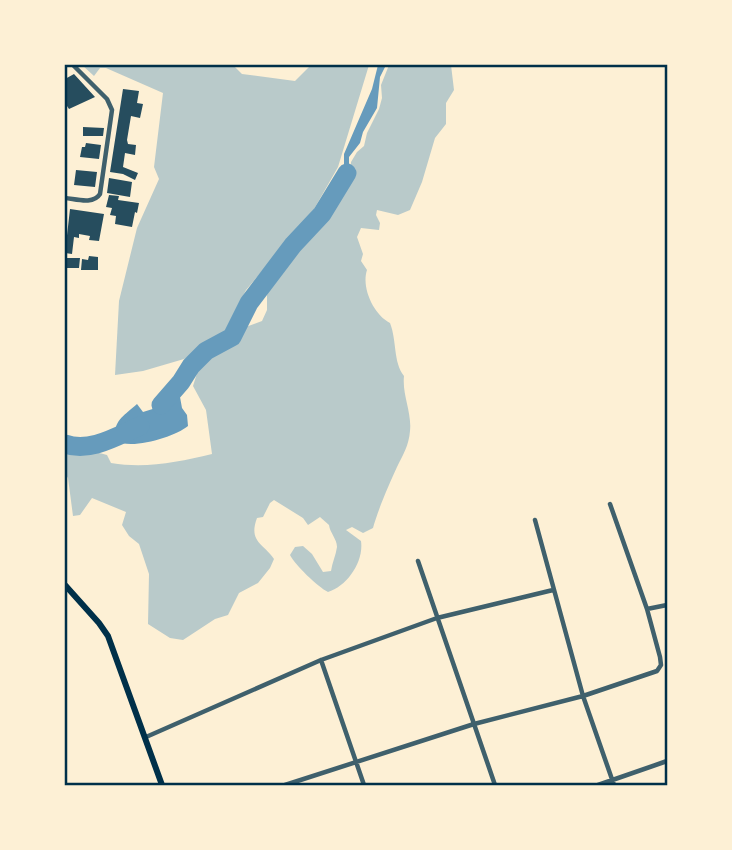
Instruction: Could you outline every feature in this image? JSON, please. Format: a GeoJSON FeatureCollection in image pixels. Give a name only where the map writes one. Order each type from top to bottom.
{"type":"FeatureCollection","features":[{"type":"Feature","properties":{"kind":"main road"},"geometry":{"type":"LineString","coordinates":[[65,585],[99,622],[108,636],[162,785]]}},
{"type":"Feature","properties":{"kind":"street"},"geometry":{"type":"LineString","coordinates":[[65,198],[91,201],[100,194],[112,110],[107,99],[73,65]]}},
{"type":"Feature","properties":{"kind":"street"},"geometry":{"type":"LineString","coordinates":[[285,785],[474,724],[583,696],[652,674],[659,668],[661,662],[647,608],[610,504]]}},
{"type":"Feature","properties":{"kind":"street"},"geometry":{"type":"LineString","coordinates":[[535,520],[583,696],[613,783]]}},
{"type":"Feature","properties":{"kind":"street"},"geometry":{"type":"LineString","coordinates":[[418,561],[495,785]]}},
{"type":"Feature","properties":{"kind":"street"},"geometry":{"type":"LineString","coordinates":[[146,737],[321,660],[437,618],[553,590]]}},
{"type":"Feature","properties":{"kind":"street"},"geometry":{"type":"LineString","coordinates":[[647,608],[667,605]]}},
{"type":"Feature","properties":{"kind":"street"},"geometry":{"type":"LineString","coordinates":[[321,660],[364,785]]}},
{"type":"Feature","properties":{"kind":"street"},"geometry":{"type":"LineString","coordinates":[[598,785],[613,783],[667,761]]}},
{"type":"Feature","properties":{"kind":"shaded area"},"geometry":{"type":"Polygon","coordinates":[[[82,65],[233,65],[242,74],[295,81],[311,65],[369,65],[338,167],[314,209],[246,290],[224,334],[184,359],[143,371],[115,375],[119,301],[137,228],[159,179],[154,167],[163,93],[106,68],[100,68],[94,76],[82,65]]]}},
{"type":"Feature","properties":{"kind":"shaded area"},"geometry":{"type":"Polygon","coordinates":[[[389,65],[451,65],[454,90],[446,103],[446,124],[435,138],[422,182],[410,210],[398,215],[377,210],[379,230],[361,228],[357,237],[363,254],[361,261],[367,270],[367,293],[379,314],[390,323],[398,364],[404,376],[410,424],[405,450],[373,528],[363,533],[352,527],[346,530],[361,541],[361,549],[357,565],[342,584],[328,592],[307,575],[290,555],[295,547],[303,546],[312,554],[323,572],[331,571],[337,547],[329,525],[320,517],[308,525],[303,518],[274,500],[263,517],[257,518],[254,532],[258,542],[274,559],[270,568],[258,583],[239,593],[228,615],[215,619],[183,640],[170,638],[148,624],[149,574],[139,544],[129,536],[122,525],[126,512],[92,498],[80,515],[73,516],[68,478],[65,474],[65,449],[101,453],[107,455],[111,463],[124,465],[174,462],[212,454],[206,410],[193,386],[199,367],[237,342],[243,328],[262,321],[267,310],[267,295],[271,283],[328,217],[335,199],[350,176],[351,162],[364,146],[367,133],[379,109],[381,85],[389,65]]]}},
{"type":"Feature","properties":{"kind":"water"},"geometry":{"type":"Polygon","coordinates":[[[378,65],[386,65],[380,77],[377,108],[363,132],[360,143],[349,157],[349,176],[332,196],[344,175],[344,154],[372,89],[378,65]]]}},
{"type":"Feature","properties":{"kind":"water"},"geometry":{"type":"Polygon","coordinates":[[[178,386],[188,426],[152,441],[130,444],[115,440],[120,419],[137,404],[143,412],[159,407],[166,395],[178,386]]]}},
{"type":"Feature","properties":{"kind":"building"},"geometry":{"type":"Polygon","coordinates":[[[74,74],[95,97],[69,109],[65,103],[65,79],[74,74]]]}},
{"type":"Feature","properties":{"kind":"building"},"geometry":{"type":"Polygon","coordinates":[[[123,89],[139,91],[137,103],[143,104],[140,118],[131,116],[127,140],[128,144],[136,145],[135,155],[125,153],[123,167],[138,173],[135,180],[110,172],[123,89]]]}},
{"type":"Feature","properties":{"kind":"building"},"geometry":{"type":"Polygon","coordinates":[[[83,127],[104,128],[103,136],[83,136],[83,127]]]}},
{"type":"Feature","properties":{"kind":"building"},"geometry":{"type":"Polygon","coordinates":[[[86,143],[101,145],[99,159],[80,157],[82,147],[85,147],[86,143]]]}},
{"type":"Feature","properties":{"kind":"building"},"geometry":{"type":"Polygon","coordinates":[[[76,170],[97,172],[95,187],[74,185],[76,170]]]}},
{"type":"Feature","properties":{"kind":"building"},"geometry":{"type":"Polygon","coordinates":[[[109,178],[132,182],[130,197],[107,193],[109,178]]]}},
{"type":"Feature","properties":{"kind":"building"},"geometry":{"type":"Polygon","coordinates":[[[109,195],[119,196],[118,200],[139,203],[132,227],[115,224],[116,216],[110,215],[112,208],[106,207],[109,195]]]}},
{"type":"Feature","properties":{"kind":"building"},"geometry":{"type":"Polygon","coordinates":[[[70,209],[104,214],[99,241],[89,240],[90,236],[79,234],[79,238],[74,237],[72,254],[65,253],[70,209]]]}},
{"type":"Feature","properties":{"kind":"building"},"geometry":{"type":"Polygon","coordinates":[[[89,256],[98,257],[98,270],[81,270],[82,259],[88,260],[89,256]]]}},
{"type":"Feature","properties":{"kind":"building"},"geometry":{"type":"Polygon","coordinates":[[[65,258],[80,258],[79,268],[65,268],[65,258]]]}},
{"type":"Feature","properties":{"kind":"waterway"},"geometry":{"type":"LineString","coordinates":[[161,405],[206,351],[232,337],[249,303],[293,245],[322,214],[347,173]]}},
{"type":"Feature","properties":{"kind":"waterway"},"geometry":{"type":"LineString","coordinates":[[65,444],[94,445],[140,426]]}}]}
